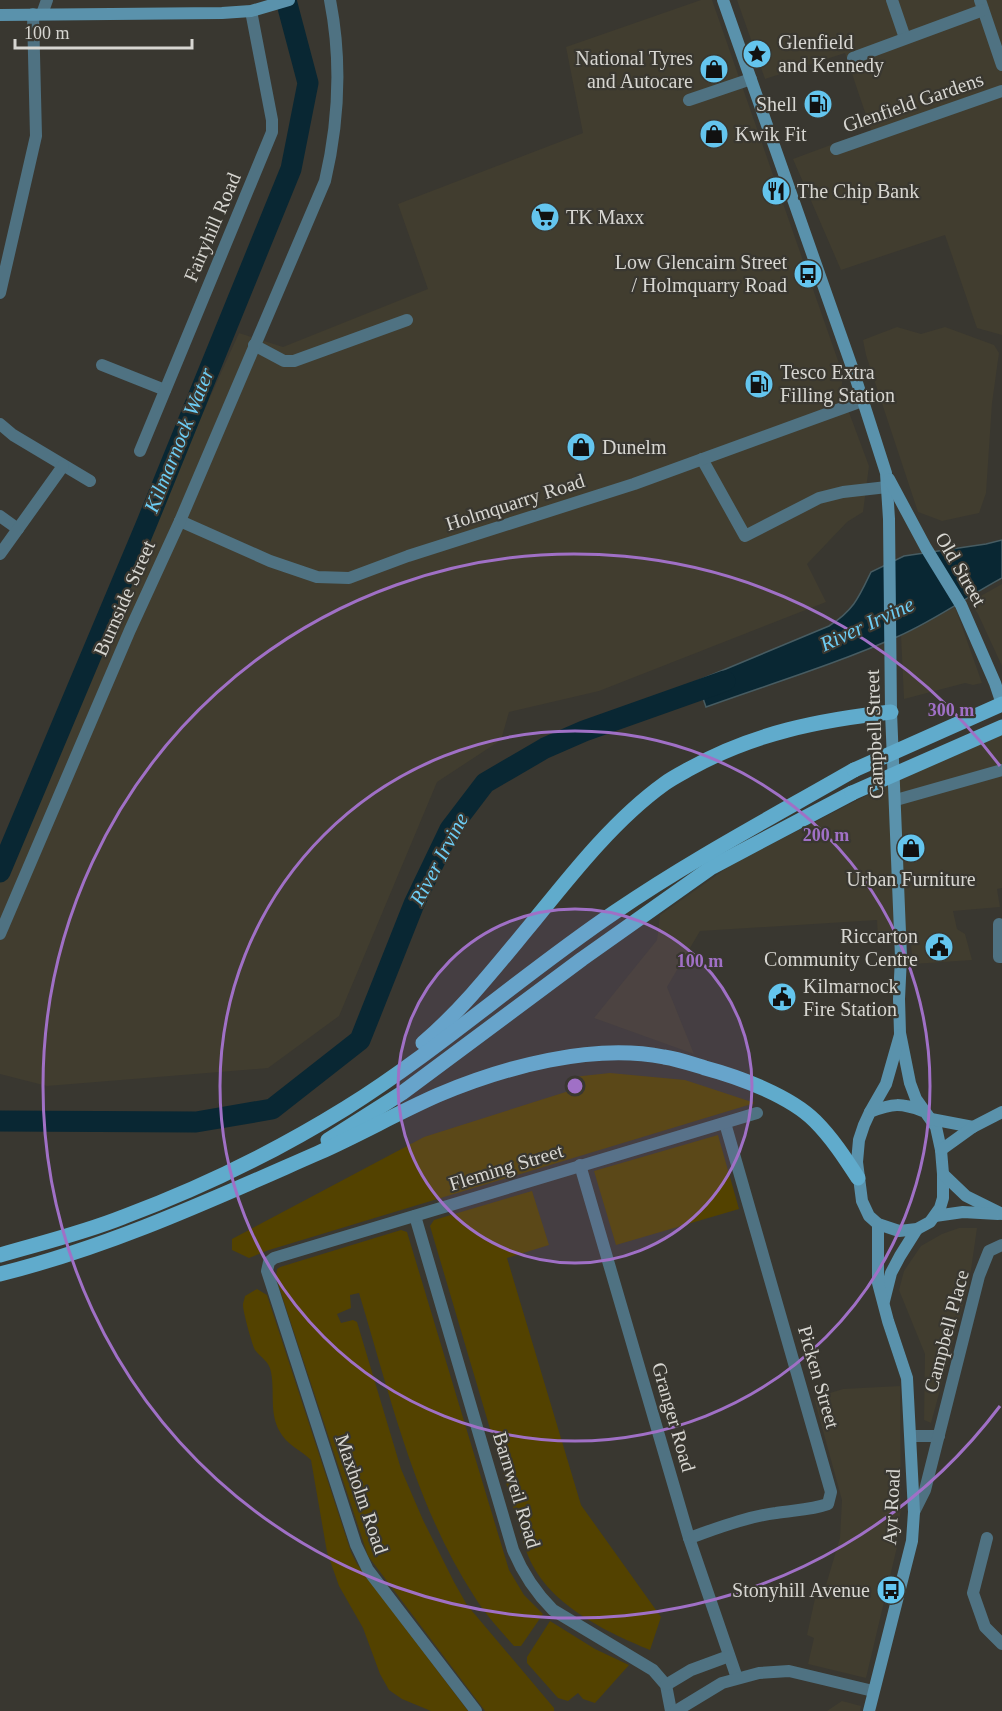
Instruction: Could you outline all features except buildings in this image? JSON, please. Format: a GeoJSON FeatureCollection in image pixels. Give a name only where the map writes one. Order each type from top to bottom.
{"type":"FeatureCollection","features":[{"type":"Feature","properties":{"kind":"main road"},"geometry":{"type":"LineString","coordinates":[[0,15],[222,13],[251,11],[289,0]]}},
{"type":"Feature","properties":{"kind":"main road","name":"Campbell Street"},"geometry":{"type":"LineString","coordinates":[[723,0],[886,473],[889,519],[891,712],[901,957],[900,1033],[910,1083],[927,1115]]}},
{"type":"Feature","properties":{"kind":"main road","name":"Old Street"},"geometry":{"type":"LineString","coordinates":[[886,473],[911,522],[961,605],[999,682],[1002,704]]}},
{"type":"Feature","properties":{"kind":"main road","name":"Old Street"},"geometry":{"type":"LineString","coordinates":[[889,519],[911,522]]}},
{"type":"Feature","properties":{"kind":"main road"},"geometry":{"type":"LineString","coordinates":[[0,1255],[93,1228],[171,1198],[228,1173],[287,1142],[347,1107],[419,1058],[614,912],[696,861],[854,770],[1002,704]]}},
{"type":"Feature","properties":{"kind":"main road"},"geometry":{"type":"LineString","coordinates":[[347,1107],[438,1030],[481,985],[580,865],[621,822],[664,784],[711,757],[776,732],[811,723],[891,712]]}},
{"type":"Feature","properties":{"kind":"main road"},"geometry":{"type":"LineString","coordinates":[[243,1186],[333,1137],[402,1093],[582,959],[712,867],[852,793],[1002,727]]}},
{"type":"Feature","properties":{"kind":"main road","name":"Campbell Street"},"geometry":{"type":"LineString","coordinates":[[870,1112],[886,1084],[900,1033]]}},
{"type":"Feature","properties":{"kind":"main road"},"geometry":{"type":"LineString","coordinates":[[0,1274],[81,1252],[148,1227],[356,1136],[426,1101],[509,1070],[560,1058],[611,1053],[663,1056],[728,1074],[787,1101],[813,1120],[834,1142],[858,1178]]}},
{"type":"Feature","properties":{"kind":"main road"},"geometry":{"type":"LineString","coordinates":[[927,1115],[936,1127],[941,1150],[943,1198],[940,1209],[930,1222],[917,1229],[899,1231],[878,1224],[869,1216],[862,1201],[858,1178],[859,1140],[870,1112],[888,1105],[900,1104],[927,1115],[973,1127]]}},
{"type":"Feature","properties":{"kind":"main road"},"geometry":{"type":"LineString","coordinates":[[941,1150],[973,1127],[1002,1112]]}},
{"type":"Feature","properties":{"kind":"main road"},"geometry":{"type":"LineString","coordinates":[[943,1173],[966,1196],[1002,1214]]}},
{"type":"Feature","properties":{"kind":"main road"},"geometry":{"type":"LineString","coordinates":[[935,1216],[963,1212],[1002,1214]]}},
{"type":"Feature","properties":{"kind":"main road","name":"Ayr Road"},"geometry":{"type":"LineString","coordinates":[[868,1711],[912,1541],[915,1512],[907,1378],[878,1283],[878,1224]]}},
{"type":"Feature","properties":{"kind":"main road"},"geometry":{"type":"LineString","coordinates":[[884,1304],[891,1274],[917,1229]]}},
{"type":"Feature","properties":{"kind":"street"},"geometry":{"type":"LineString","coordinates":[[0,293],[36,136],[37,14],[47,0]]}},
{"type":"Feature","properties":{"kind":"street","name":"Burnside Street"},"geometry":{"type":"LineString","coordinates":[[0,934],[325,181],[336,132],[338,95],[336,46],[330,0]]}},
{"type":"Feature","properties":{"kind":"street"},"geometry":{"type":"LineString","coordinates":[[892,0],[905,38]]}},
{"type":"Feature","properties":{"kind":"street"},"geometry":{"type":"LineString","coordinates":[[853,58],[982,5],[1002,65]]}},
{"type":"Feature","properties":{"kind":"street","name":"Fairyhill Road"},"geometry":{"type":"LineString","coordinates":[[140,451],[273,132],[251,11]]}},
{"type":"Feature","properties":{"kind":"street"},"geometry":{"type":"LineString","coordinates":[[689,100],[751,80]]}},
{"type":"Feature","properties":{"kind":"street","name":"Glenfield Gardens"},"geometry":{"type":"LineString","coordinates":[[836,149],[1002,91]]}},
{"type":"Feature","properties":{"kind":"street"},"geometry":{"type":"LineString","coordinates":[[254,345],[284,361],[294,361],[407,320]]}},
{"type":"Feature","properties":{"kind":"street"},"geometry":{"type":"LineString","coordinates":[[102,365],[165,390]]}},
{"type":"Feature","properties":{"kind":"street","name":"Holmquarry Road"},"geometry":{"type":"LineString","coordinates":[[180,521],[270,561],[317,577],[349,578],[408,556],[634,484],[862,401]]}},
{"type":"Feature","properties":{"kind":"street"},"geometry":{"type":"LineString","coordinates":[[0,424],[13,435],[90,481]]}},
{"type":"Feature","properties":{"kind":"street"},"geometry":{"type":"LineString","coordinates":[[702,459],[745,536],[819,498],[843,492],[887,487]]}},
{"type":"Feature","properties":{"kind":"street"},"geometry":{"type":"LineString","coordinates":[[0,554],[63,466]]}},
{"type":"Feature","properties":{"kind":"street"},"geometry":{"type":"LineString","coordinates":[[0,516],[18,529]]}},
{"type":"Feature","properties":{"kind":"street"},"geometry":{"type":"LineString","coordinates":[[896,800],[1002,770]]}},
{"type":"Feature","properties":{"kind":"street"},"geometry":{"type":"LineString","coordinates":[[999,924],[999,957],[1002,957]]}},
{"type":"Feature","properties":{"kind":"street","name":"Fleming Street"},"geometry":{"type":"LineString","coordinates":[[269,1262],[274,1258],[757,1113]]}},
{"type":"Feature","properties":{"kind":"street","name":"Picken Street"},"geometry":{"type":"LineString","coordinates":[[690,1538],[726,1524],[765,1515],[813,1509],[828,1504],[831,1492],[725,1123]]}},
{"type":"Feature","properties":{"kind":"street","name":"Granger Road"},"geometry":{"type":"LineString","coordinates":[[580,1165],[690,1538],[737,1678]]}},
{"type":"Feature","properties":{"kind":"street","name":"Barnweil Road"},"geometry":{"type":"LineString","coordinates":[[414,1216],[513,1550],[524,1576],[554,1610],[653,1670],[666,1685]]}},
{"type":"Feature","properties":{"kind":"street","name":"Campbell Place"},"geometry":{"type":"LineString","coordinates":[[915,1512],[925,1490],[979,1276],[988,1251],[1002,1245]]}},
{"type":"Feature","properties":{"kind":"street","name":"Maxholm Road"},"geometry":{"type":"LineString","coordinates":[[269,1262],[267,1271],[356,1545],[368,1570],[476,1711]]}},
{"type":"Feature","properties":{"kind":"street"},"geometry":{"type":"LineString","coordinates":[[912,1436],[939,1436]]}},
{"type":"Feature","properties":{"kind":"street"},"geometry":{"type":"LineString","coordinates":[[987,1538],[973,1593],[985,1627],[1002,1644]]}},
{"type":"Feature","properties":{"kind":"street"},"geometry":{"type":"LineString","coordinates":[[671,1711],[666,1685],[691,1670],[729,1656]]}},
{"type":"Feature","properties":{"kind":"street"},"geometry":{"type":"LineString","coordinates":[[676,1711],[722,1683],[759,1673],[789,1671],[873,1691]]}},
{"type":"Feature","properties":{"kind":"shaded area"},"geometry":{"type":"Polygon","coordinates":[[[701,0],[712,0],[843,375],[841,391],[869,466],[863,512],[847,522],[807,564],[826,602],[599,691],[509,712],[501,740],[437,782],[339,1016],[268,1068],[47,1086],[0,1074],[0,863],[239,333],[283,347],[428,289],[398,204],[583,133],[566,47],[701,0]]]}},
{"type":"Feature","properties":{"kind":"shaded area"},"geometry":{"type":"Polygon","coordinates":[[[737,0],[1002,0],[1002,335],[977,328],[945,235],[841,270],[793,159],[871,130],[845,53],[765,79],[737,0]]]}},
{"type":"Feature","properties":{"kind":"shaded area"},"geometry":{"type":"Polygon","coordinates":[[[897,327],[921,334],[945,327],[994,345],[999,353],[992,403],[986,493],[979,513],[942,521],[918,512],[863,340],[897,327]]]}},
{"type":"Feature","properties":{"kind":"shaded area"},"geometry":{"type":"Polygon","coordinates":[[[1002,584],[1002,666],[970,602],[1002,584]]]}},
{"type":"Feature","properties":{"kind":"shaded area"},"geometry":{"type":"Polygon","coordinates":[[[955,607],[982,683],[973,685],[965,683],[904,699],[901,635],[955,607]]]}},
{"type":"Feature","properties":{"kind":"shaded area"},"geometry":{"type":"Polygon","coordinates":[[[1002,735],[1002,888],[997,889],[1000,907],[953,911],[957,929],[965,934],[972,960],[913,964],[910,936],[878,938],[877,920],[700,931],[667,987],[694,1054],[594,1018],[657,940],[660,915],[731,865],[885,786],[1002,735]]]}},
{"type":"Feature","properties":{"kind":"shaded area"},"geometry":{"type":"Polygon","coordinates":[[[610,1073],[685,1080],[755,1103],[249,1258],[232,1250],[232,1239],[424,1137],[572,1090],[573,1077],[610,1073]]]}},
{"type":"Feature","properties":{"kind":"shaded area"},"geometry":{"type":"Polygon","coordinates":[[[718,1135],[739,1209],[616,1245],[594,1171],[718,1135]]]}},
{"type":"Feature","properties":{"kind":"shaded area"},"geometry":{"type":"Polygon","coordinates":[[[532,1191],[549,1245],[507,1258],[581,1505],[661,1617],[650,1650],[612,1633],[576,1611],[559,1598],[533,1566],[525,1547],[430,1226],[434,1220],[532,1191]]]}},
{"type":"Feature","properties":{"kind":"shaded area"},"geometry":{"type":"Polygon","coordinates":[[[959,1228],[977,1228],[969,1284],[931,1423],[924,1420],[925,1354],[899,1290],[904,1271],[921,1246],[942,1234],[959,1228]]]}},
{"type":"Feature","properties":{"kind":"shaded area"},"geometry":{"type":"Polygon","coordinates":[[[401,1230],[407,1232],[509,1570],[524,1595],[543,1614],[521,1646],[514,1646],[478,1603],[453,1561],[436,1525],[393,1410],[359,1293],[350,1295],[351,1308],[337,1314],[341,1323],[353,1320],[357,1322],[401,1469],[454,1582],[467,1605],[554,1708],[554,1711],[485,1711],[368,1556],[276,1278],[277,1269],[280,1267],[401,1230]]]}},
{"type":"Feature","properties":{"kind":"shaded area"},"geometry":{"type":"Polygon","coordinates":[[[257,1289],[267,1295],[351,1552],[357,1564],[468,1711],[431,1711],[402,1699],[389,1690],[380,1674],[363,1628],[339,1586],[327,1552],[311,1460],[286,1440],[277,1425],[273,1410],[270,1368],[255,1350],[243,1309],[245,1296],[257,1289]]]}},
{"type":"Feature","properties":{"kind":"shaded area"},"geometry":{"type":"Polygon","coordinates":[[[900,1386],[901,1506],[897,1547],[866,1678],[808,1664],[814,1638],[807,1635],[818,1585],[826,1585],[840,1538],[842,1500],[814,1398],[843,1389],[900,1386]]]}},
{"type":"Feature","properties":{"kind":"shaded area"},"geometry":{"type":"Polygon","coordinates":[[[550,1621],[595,1649],[629,1665],[595,1703],[583,1699],[578,1693],[568,1701],[558,1698],[527,1663],[527,1657],[550,1621]]]}},
{"type":"Feature","properties":{"kind":"shaded area"},"geometry":{"type":"Polygon","coordinates":[[[842,1701],[861,1706],[860,1711],[827,1711],[842,1701]]]}},
{"type":"Feature","properties":{"kind":"water"},"geometry":{"type":"Polygon","coordinates":[[[1002,540],[1002,578],[938,616],[899,636],[851,656],[706,707],[697,681],[829,626],[855,602],[871,572],[904,556],[1002,540]]]}},
{"type":"Feature","properties":{"kind":"waterway","name":"Kilmarnock Water"},"geometry":{"type":"LineString","coordinates":[[0,872],[146,525],[291,169],[308,83],[286,0]]}},
{"type":"Feature","properties":{"kind":"waterway","name":"River Irvine"},"geometry":{"type":"LineString","coordinates":[[0,1121],[196,1122],[272,1109],[360,1040],[414,904],[450,829],[485,783],[545,748],[584,731],[725,681]]}},
{"type":"Feature","properties":{"kind":"place","name":"Glenfield and Kennedy"},"geometry":{"type":"Point","coordinates":[757,54]}},
{"type":"Feature","properties":{"kind":"place","name":"National Tyres and Autocare"},"geometry":{"type":"Point","coordinates":[714,69]}},
{"type":"Feature","properties":{"kind":"place","name":"Shell"},"geometry":{"type":"Point","coordinates":[818,104]}},
{"type":"Feature","properties":{"kind":"place","name":"Kwik Fit"},"geometry":{"type":"Point","coordinates":[714,134]}},
{"type":"Feature","properties":{"kind":"place","name":"The Chip Bank"},"geometry":{"type":"Point","coordinates":[776,191]}},
{"type":"Feature","properties":{"kind":"place","name":"TK Maxx"},"geometry":{"type":"Point","coordinates":[545,217]}},
{"type":"Feature","properties":{"kind":"place","name":"Low Glencairn Street / Holmquarry Road"},"geometry":{"type":"Point","coordinates":[808,274]}},
{"type":"Feature","properties":{"kind":"place","name":"Tesco Extra Filling Station"},"geometry":{"type":"Point","coordinates":[759,384]}},
{"type":"Feature","properties":{"kind":"place","name":"Dunelm"},"geometry":{"type":"Point","coordinates":[581,447]}},
{"type":"Feature","properties":{"kind":"place","name":"Urban Furniture"},"geometry":{"type":"Point","coordinates":[911,848]}},
{"type":"Feature","properties":{"kind":"place","name":"Riccarton Community Centre"},"geometry":{"type":"Point","coordinates":[939,947]}},
{"type":"Feature","properties":{"kind":"place","name":"Kilmarnock Fire Station"},"geometry":{"type":"Point","coordinates":[782,997]}},
{"type":"Feature","properties":{"kind":"place","name":"Stonyhill Avenue"},"geometry":{"type":"Point","coordinates":[891,1590]}}]}
